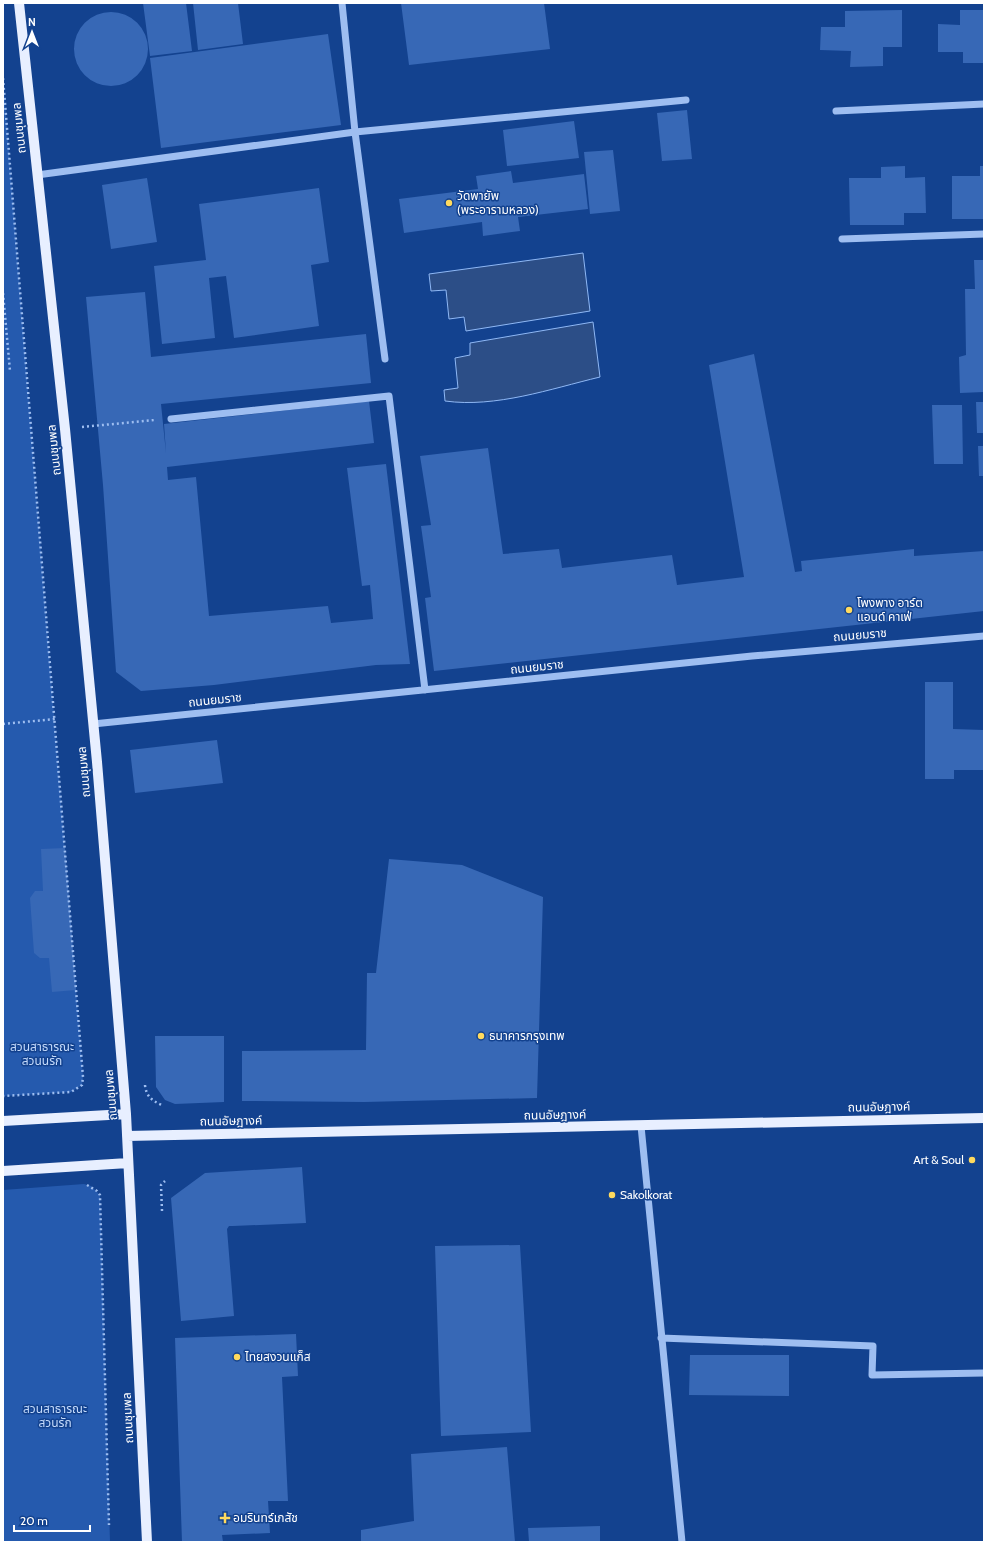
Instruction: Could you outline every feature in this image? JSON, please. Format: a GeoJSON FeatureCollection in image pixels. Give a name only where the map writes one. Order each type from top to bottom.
{"type":"FeatureCollection","features":[{"type":"Feature","properties":{"kind":"main road","name":"ถนนชุมพล"},"geometry":{"type":"LineString","coordinates":[[19,3],[65,429],[94,724],[126,1114],[147,1542]]}},
{"type":"Feature","properties":{"kind":"main road"},"geometry":{"type":"LineString","coordinates":[[3,1121],[126,1114]]}},
{"type":"Feature","properties":{"kind":"main road","name":"ถนนอัษฎางค์"},"geometry":{"type":"LineString","coordinates":[[127,1136],[984,1118]]}},
{"type":"Feature","properties":{"kind":"main road"},"geometry":{"type":"LineString","coordinates":[[3,1171],[128,1163]]}},
{"type":"Feature","properties":{"kind":"street"},"geometry":{"type":"LineString","coordinates":[[342,3],[355,132],[385,359]]}},
{"type":"Feature","properties":{"kind":"street"},"geometry":{"type":"LineString","coordinates":[[37,175],[355,132],[686,100]]}},
{"type":"Feature","properties":{"kind":"street"},"geometry":{"type":"LineString","coordinates":[[836,111],[984,104]]}},
{"type":"Feature","properties":{"kind":"street"},"geometry":{"type":"LineString","coordinates":[[842,239],[984,234]]}},
{"type":"Feature","properties":{"kind":"street"},"geometry":{"type":"LineString","coordinates":[[171,419],[389,396],[425,690]]}},
{"type":"Feature","properties":{"kind":"street","name":"ถนนยมราช"},"geometry":{"type":"LineString","coordinates":[[94,724],[752,656],[984,636]]}},
{"type":"Feature","properties":{"kind":"street"},"geometry":{"type":"LineString","coordinates":[[640,1126],[682,1542]]}},
{"type":"Feature","properties":{"kind":"street"},"geometry":{"type":"LineString","coordinates":[[661,1338],[873,1346],[872,1375],[984,1373]]}},
{"type":"Feature","properties":{"kind":"path"},"geometry":{"type":"LineString","coordinates":[[3,78],[55,719],[82,1085],[71,1092],[3,1096]]}},
{"type":"Feature","properties":{"kind":"path"},"geometry":{"type":"LineString","coordinates":[[3,293],[10,371]]}},
{"type":"Feature","properties":{"kind":"path"},"geometry":{"type":"LineString","coordinates":[[65,429],[171,419]]}},
{"type":"Feature","properties":{"kind":"path"},"geometry":{"type":"LineString","coordinates":[[3,724],[55,719]]}},
{"type":"Feature","properties":{"kind":"path"},"geometry":{"type":"LineString","coordinates":[[145,1085],[146,1091],[150,1098],[162,1105]]}},
{"type":"Feature","properties":{"kind":"path"},"geometry":{"type":"LineString","coordinates":[[162,1210],[161,1185],[165,1181]]}},
{"type":"Feature","properties":{"kind":"path"},"geometry":{"type":"LineString","coordinates":[[84,1184],[91,1186],[100,1194],[109,1525]]}},
{"type":"Feature","properties":{"kind":"green space","name":"สวนสาธารณะ สวนนรัก"},"geometry":{"type":"Polygon","coordinates":[[[3,78],[83,1077],[82,1085],[71,1092],[3,1096],[3,78]]]}},
{"type":"Feature","properties":{"kind":"green space","name":"สวนสาธารณะ สวนรัก"},"geometry":{"type":"Polygon","coordinates":[[[84,1184],[91,1186],[100,1195],[110,1542],[3,1542],[3,1190],[84,1184]]]}},
{"type":"Feature","properties":{"kind":"shaded area"},"geometry":{"type":"Polygon","coordinates":[[[583,253],[590,311],[466,331],[464,317],[449,319],[446,290],[431,291],[429,274],[583,253]]]}},
{"type":"Feature","properties":{"kind":"shaded area"},"geometry":{"type":"Polygon","coordinates":[[[593,322],[600,377],[542,392],[503,400],[484,402],[445,401],[444,390],[458,388],[455,358],[470,355],[470,343],[593,322]]]}},
{"type":"Feature","properties":{"kind":"building"},"geometry":{"type":"Polygon","coordinates":[[[143,3],[186,3],[192,51],[150,56],[143,3]]]}},
{"type":"Feature","properties":{"kind":"building"},"geometry":{"type":"Polygon","coordinates":[[[193,3],[238,3],[243,44],[198,50],[193,3]]]}},
{"type":"Feature","properties":{"kind":"building"},"geometry":{"type":"Polygon","coordinates":[[[401,3],[544,3],[550,49],[409,65],[401,3]]]}},
{"type":"Feature","properties":{"kind":"building"},"geometry":{"type":"Polygon","coordinates":[[[902,10],[902,47],[883,47],[883,66],[850,67],[851,51],[820,50],[821,27],[845,27],[845,11],[902,10]]]}},
{"type":"Feature","properties":{"kind":"building"},"geometry":{"type":"Polygon","coordinates":[[[960,10],[984,10],[984,63],[963,63],[963,52],[938,52],[938,24],[960,25],[960,10]]]}},
{"type":"Feature","properties":{"kind":"building"},"geometry":{"type":"Polygon","coordinates":[[[104,12],[118,12],[132,18],[142,28],[148,42],[148,56],[142,70],[132,80],[118,86],[104,86],[90,80],[80,70],[74,56],[74,42],[80,28],[90,18],[104,12]]]}},
{"type":"Feature","properties":{"kind":"building"},"geometry":{"type":"Polygon","coordinates":[[[328,34],[341,125],[161,148],[150,58],[328,34]]]}},
{"type":"Feature","properties":{"kind":"building"},"geometry":{"type":"Polygon","coordinates":[[[687,110],[692,159],[662,161],[657,113],[687,110]]]}},
{"type":"Feature","properties":{"kind":"building"},"geometry":{"type":"Polygon","coordinates":[[[574,121],[579,158],[507,166],[503,130],[574,121]]]}},
{"type":"Feature","properties":{"kind":"building"},"geometry":{"type":"Polygon","coordinates":[[[613,150],[620,211],[590,214],[584,152],[613,150]]]}},
{"type":"Feature","properties":{"kind":"building"},"geometry":{"type":"Polygon","coordinates":[[[905,166],[905,178],[925,177],[926,213],[904,213],[904,225],[850,225],[849,178],[881,178],[881,167],[905,166]]]}},
{"type":"Feature","properties":{"kind":"building"},"geometry":{"type":"Polygon","coordinates":[[[980,166],[984,166],[984,219],[952,219],[952,176],[980,176],[980,166]]]}},
{"type":"Feature","properties":{"kind":"building"},"geometry":{"type":"Polygon","coordinates":[[[511,171],[513,183],[584,174],[588,209],[518,217],[520,231],[483,236],[482,222],[404,233],[399,199],[478,189],[476,176],[511,171]]]}},
{"type":"Feature","properties":{"kind":"building"},"geometry":{"type":"Polygon","coordinates":[[[147,178],[157,242],[111,249],[102,185],[147,178]]]}},
{"type":"Feature","properties":{"kind":"building"},"geometry":{"type":"Polygon","coordinates":[[[319,188],[329,262],[311,265],[319,326],[234,338],[226,276],[209,278],[215,338],[162,344],[154,266],[206,260],[199,204],[319,188]]]}},
{"type":"Feature","properties":{"kind":"building"},"geometry":{"type":"Polygon","coordinates":[[[974,260],[984,260],[984,392],[960,393],[959,357],[966,355],[965,289],[975,289],[974,260]]]}},
{"type":"Feature","properties":{"kind":"building"},"geometry":{"type":"Polygon","coordinates":[[[145,292],[151,357],[366,334],[371,383],[161,404],[166,453],[164,424],[369,401],[374,443],[167,467],[168,480],[196,477],[209,616],[328,606],[331,623],[373,619],[370,585],[362,586],[347,468],[386,464],[410,664],[376,665],[214,685],[141,691],[116,672],[103,485],[86,297],[145,292]]]}},
{"type":"Feature","properties":{"kind":"building"},"geometry":{"type":"Polygon","coordinates":[[[754,354],[795,572],[802,571],[801,561],[914,549],[914,556],[984,551],[984,611],[434,671],[425,598],[431,597],[421,526],[431,525],[420,456],[488,448],[503,554],[559,549],[562,568],[672,555],[677,585],[744,577],[709,365],[754,354]]]}},
{"type":"Feature","properties":{"kind":"building"},"geometry":{"type":"Polygon","coordinates":[[[976,402],[984,402],[984,433],[977,433],[976,402]]]}},
{"type":"Feature","properties":{"kind":"building"},"geometry":{"type":"Polygon","coordinates":[[[932,405],[962,405],[963,464],[934,464],[932,405]]]}},
{"type":"Feature","properties":{"kind":"building"},"geometry":{"type":"Polygon","coordinates":[[[978,446],[984,446],[984,476],[979,476],[978,446]]]}},
{"type":"Feature","properties":{"kind":"building"},"geometry":{"type":"Polygon","coordinates":[[[925,682],[953,682],[953,729],[984,730],[984,770],[954,770],[954,779],[925,779],[925,682]]]}},
{"type":"Feature","properties":{"kind":"building"},"geometry":{"type":"Polygon","coordinates":[[[217,740],[223,783],[135,793],[130,750],[217,740]]]}},
{"type":"Feature","properties":{"kind":"building"},"geometry":{"type":"Polygon","coordinates":[[[65,848],[76,990],[52,992],[49,958],[40,958],[34,953],[30,898],[35,891],[43,891],[41,849],[65,848]]]}},
{"type":"Feature","properties":{"kind":"building","name":"ธนาคารกรุงเทพ"},"geometry":{"type":"Polygon","coordinates":[[[389,859],[462,865],[543,897],[537,1098],[364,1102],[242,1101],[242,1051],[366,1050],[367,973],[376,973],[389,859]]]}},
{"type":"Feature","properties":{"kind":"building"},"geometry":{"type":"Polygon","coordinates":[[[155,1036],[224,1036],[224,1102],[175,1104],[165,1100],[156,1087],[155,1036]]]}},
{"type":"Feature","properties":{"kind":"building"},"geometry":{"type":"Polygon","coordinates":[[[302,1167],[306,1223],[229,1226],[227,1229],[234,1316],[181,1321],[171,1198],[205,1173],[302,1167]]]}},
{"type":"Feature","properties":{"kind":"building"},"geometry":{"type":"Polygon","coordinates":[[[520,1245],[531,1432],[441,1436],[435,1246],[520,1245]]]}},
{"type":"Feature","properties":{"kind":"building"},"geometry":{"type":"Polygon","coordinates":[[[296,1334],[298,1376],[282,1377],[288,1501],[268,1501],[270,1533],[222,1535],[223,1542],[182,1542],[175,1338],[296,1334]]]}},
{"type":"Feature","properties":{"kind":"building"},"geometry":{"type":"Polygon","coordinates":[[[690,1355],[789,1355],[789,1396],[689,1395],[690,1355]]]}},
{"type":"Feature","properties":{"kind":"building"},"geometry":{"type":"Polygon","coordinates":[[[507,1447],[515,1542],[361,1542],[361,1530],[414,1521],[411,1454],[507,1447]]]}},
{"type":"Feature","properties":{"kind":"building"},"geometry":{"type":"Polygon","coordinates":[[[600,1526],[600,1542],[529,1542],[528,1528],[600,1526]]]}},
{"type":"Feature","properties":{"kind":"place","name":"วัดพายัพ (พระอารามหลวง)"},"geometry":{"type":"Point","coordinates":[449,203]}},
{"type":"Feature","properties":{"kind":"place","name":"โพงพาง อาร์ต แอนด์ คาเฟ่"},"geometry":{"type":"Point","coordinates":[849,610]}},
{"type":"Feature","properties":{"kind":"place","name":"ธนาคารกรุงเทพ"},"geometry":{"type":"Point","coordinates":[481,1036]}},
{"type":"Feature","properties":{"kind":"place","name":"Art & Soul"},"geometry":{"type":"Point","coordinates":[972,1160]}},
{"type":"Feature","properties":{"kind":"place","name":"Sakolkorat"},"geometry":{"type":"Point","coordinates":[612,1195]}},
{"type":"Feature","properties":{"kind":"place","name":"ไทยสงวนแก็ส"},"geometry":{"type":"Point","coordinates":[237,1357]}},
{"type":"Feature","properties":{"kind":"place","name":"อมรินทร์เภสัช"},"geometry":{"type":"Point","coordinates":[225,1518]}}]}
